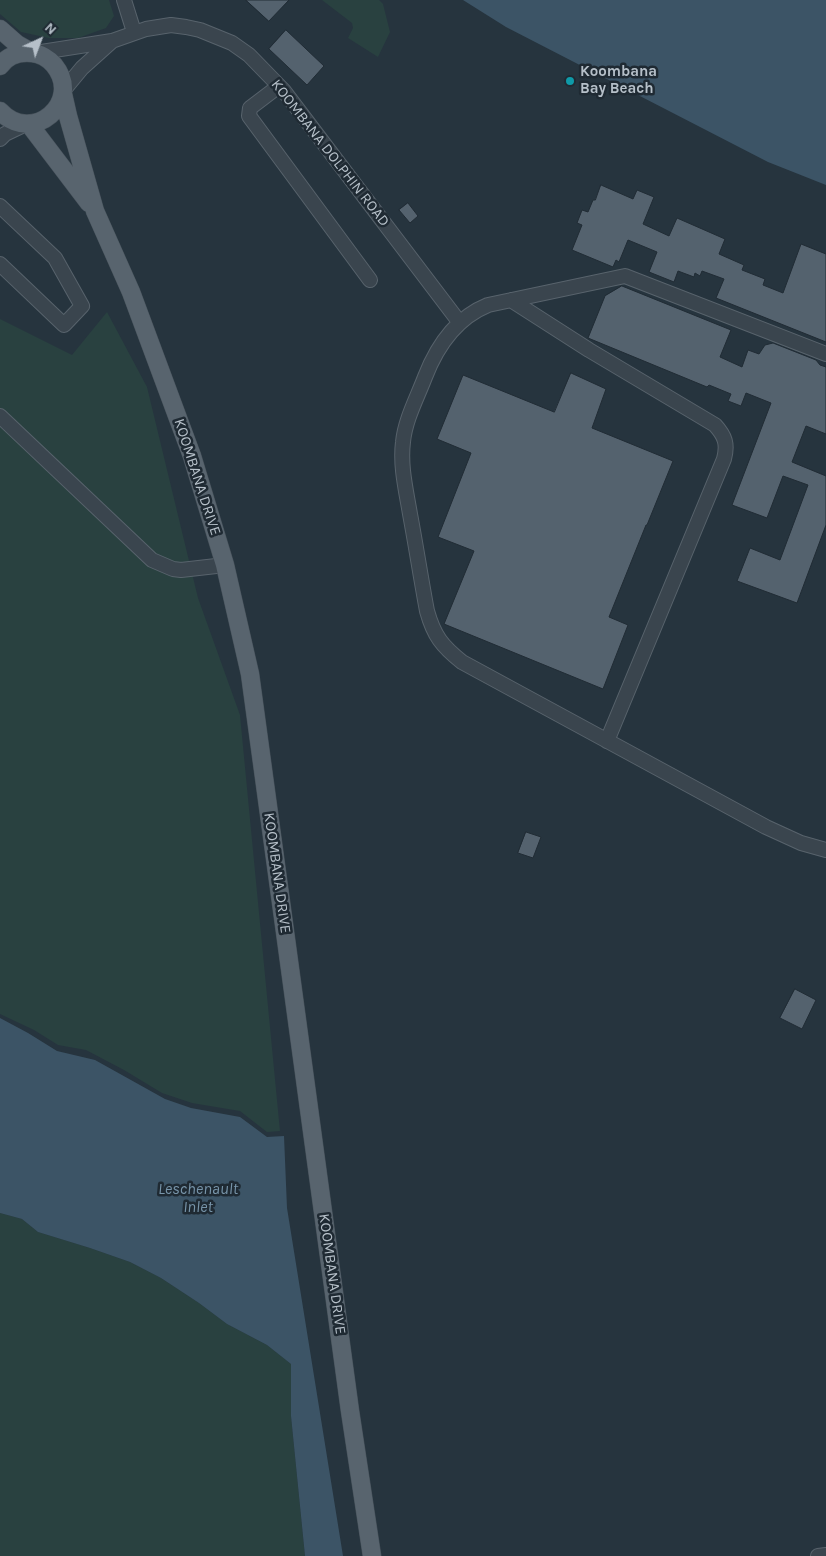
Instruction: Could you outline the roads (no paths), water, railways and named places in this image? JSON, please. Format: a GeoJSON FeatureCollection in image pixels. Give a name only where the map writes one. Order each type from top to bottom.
{"type":"FeatureCollection","features":[{"type":"Feature","properties":{"kind":"main road"},"geometry":{"type":"LineString","coordinates":[[0,28],[16,44],[34,53]]}},
{"type":"Feature","properties":{"kind":"main road"},"geometry":{"type":"LineString","coordinates":[[0,66],[12,56],[22,53],[34,53]]}},
{"type":"Feature","properties":{"kind":"main road","name":"KOOMBANA DRIVE"},"geometry":{"type":"LineString","coordinates":[[34,53],[44,57],[59,71],[68,116],[95,211],[131,292],[192,456],[225,565],[250,674],[349,1402],[372,1556]]}},
{"type":"Feature","properties":{"kind":"main road"},"geometry":{"type":"LineString","coordinates":[[0,111],[8,118],[17,122],[28,124],[39,122],[55,112],[60,104],[63,93]]}},
{"type":"Feature","properties":{"kind":"main road","name":"KOOMBANA DRIVE"},"geometry":{"type":"LineString","coordinates":[[28,124],[95,211]]}},
{"type":"Feature","properties":{"kind":"street"},"geometry":{"type":"LineString","coordinates":[[124,0],[134,32]]}},
{"type":"Feature","properties":{"kind":"street","name":"KOOMBANA DOLPHIN ROAD"},"geometry":{"type":"LineString","coordinates":[[34,53],[112,41],[134,32],[171,25],[186,26],[214,35],[232,44],[249,55],[279,86],[460,323]]}},
{"type":"Feature","properties":{"kind":"street","name":"KOOMBANA DOLPHIN ROAD"},"geometry":{"type":"LineString","coordinates":[[63,93],[82,68],[112,41]]}},
{"type":"Feature","properties":{"kind":"street"},"geometry":{"type":"LineString","coordinates":[[279,86],[250,108],[249,116],[370,280]]}},
{"type":"Feature","properties":{"kind":"street"},"geometry":{"type":"LineString","coordinates":[[0,139],[5,134],[28,124]]}},
{"type":"Feature","properties":{"kind":"street"},"geometry":{"type":"LineString","coordinates":[[0,206],[55,258],[82,306],[64,326],[0,264]]}},
{"type":"Feature","properties":{"kind":"street"},"geometry":{"type":"LineString","coordinates":[[826,354],[626,276],[488,305],[460,323],[445,338],[433,357],[407,423],[403,442],[403,469],[426,611],[438,639],[448,651],[462,662],[766,827],[801,843],[826,850]]}},
{"type":"Feature","properties":{"kind":"street"},"geometry":{"type":"LineString","coordinates":[[511,300],[589,350],[715,425],[725,438],[724,459],[607,741]]}},
{"type":"Feature","properties":{"kind":"street"},"geometry":{"type":"LineString","coordinates":[[0,416],[152,560],[163,566],[181,570],[225,565]]}},
{"type":"Feature","properties":{"kind":"street"},"geometry":{"type":"LineString","coordinates":[[818,1556],[826,1555]]}},
{"type":"Feature","properties":{"kind":"water"},"geometry":{"type":"Polygon","coordinates":[[[463,0],[826,0],[826,185],[768,162],[506,27],[463,0]]]}},
{"type":"Feature","properties":{"kind":"water","name":"Leschenault Inlet"},"geometry":{"type":"Polygon","coordinates":[[[0,1018],[57,1051],[95,1060],[165,1099],[191,1108],[240,1117],[267,1137],[284,1136],[287,1208],[343,1556],[305,1556],[291,1416],[291,1364],[267,1345],[227,1324],[161,1278],[130,1262],[38,1232],[22,1219],[0,1213],[0,1018]]]}},
{"type":"Feature","properties":{"kind":"place","name":"Koombana Bay Beach"},"geometry":{"type":"Point","coordinates":[570,81]}}]}
